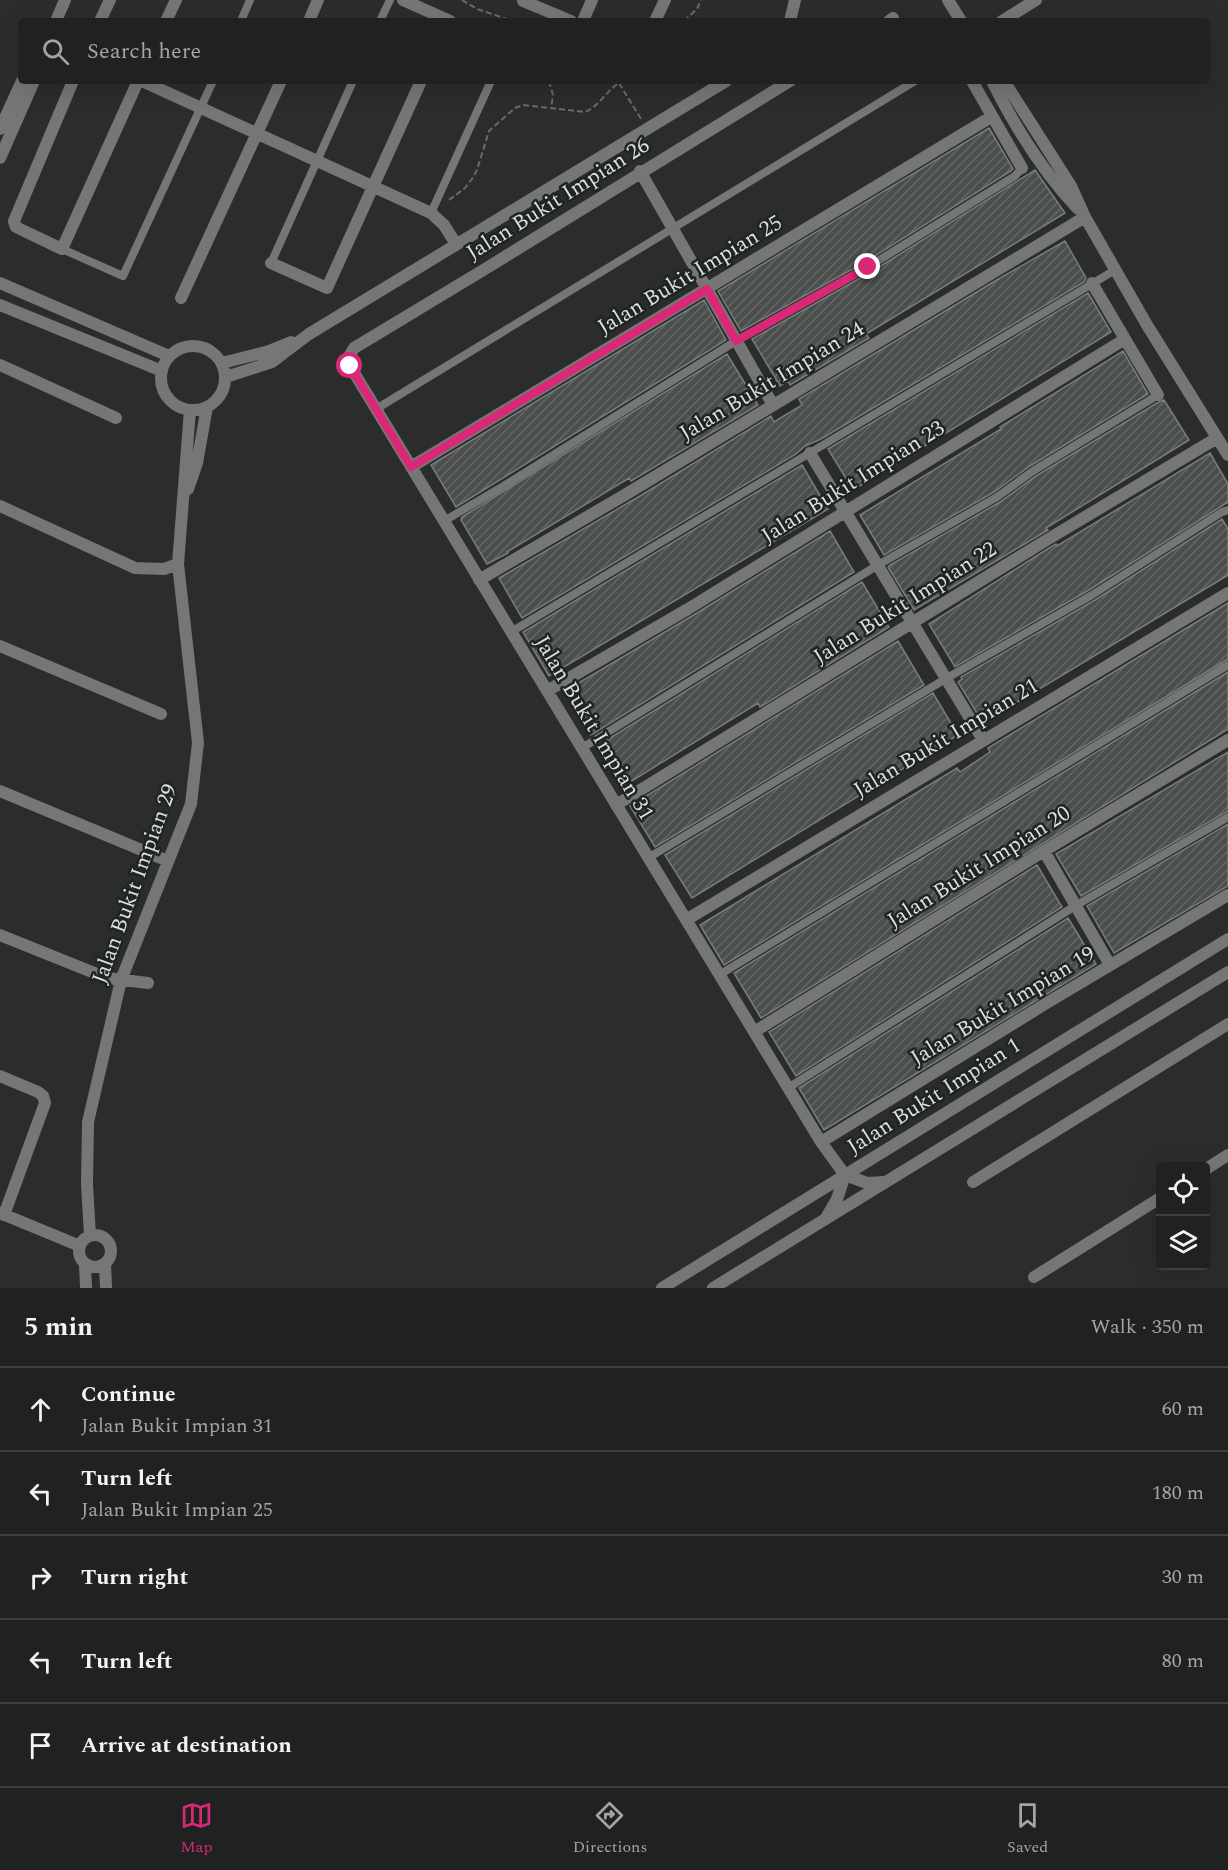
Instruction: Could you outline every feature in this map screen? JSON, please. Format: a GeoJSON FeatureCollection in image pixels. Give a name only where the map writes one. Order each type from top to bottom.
{"type":"FeatureCollection","features":[{"type":"Feature","properties":{"kind":"street"},"geometry":{"type":"LineString","coordinates":[[57,18],[65,0]]}},
{"type":"Feature","properties":{"kind":"street"},"geometry":{"type":"LineString","coordinates":[[101,18],[110,0]]}},
{"type":"Feature","properties":{"kind":"street"},"geometry":{"type":"LineString","coordinates":[[167,18],[176,0]]}},
{"type":"Feature","properties":{"kind":"street"},"geometry":{"type":"LineString","coordinates":[[310,18],[318,0]]}},
{"type":"Feature","properties":{"kind":"street"},"geometry":{"type":"LineString","coordinates":[[403,0],[442,18]]}},
{"type":"Feature","properties":{"kind":"street"},"geometry":{"type":"LineString","coordinates":[[584,18],[592,0]]}},
{"type":"Feature","properties":{"kind":"street"},"geometry":{"type":"LineString","coordinates":[[656,18],[665,0]]}},
{"type":"Feature","properties":{"kind":"street"},"geometry":{"type":"LineString","coordinates":[[791,18],[795,0]]}},
{"type":"Feature","properties":{"kind":"street"},"geometry":{"type":"LineString","coordinates":[[948,0],[959,18]]}},
{"type":"Feature","properties":{"kind":"street"},"geometry":{"type":"LineString","coordinates":[[1007,18],[1035,0]]}},
{"type":"Feature","properties":{"kind":"street"},"geometry":{"type":"LineString","coordinates":[[523,1],[564,18]]}},
{"type":"Feature","properties":{"kind":"street"},"geometry":{"type":"LineString","coordinates":[[0,129],[21,84]]}},
{"type":"Feature","properties":{"kind":"street"},"geometry":{"type":"LineString","coordinates":[[0,158],[33,84]]}},
{"type":"Feature","properties":{"kind":"street"},"geometry":{"type":"LineString","coordinates":[[72,84],[14,221],[16,227],[22,231],[63,249],[139,84]]}},
{"type":"Feature","properties":{"kind":"street"},"geometry":{"type":"LineString","coordinates":[[147,84],[431,213],[444,225],[456,244]]}},
{"type":"Feature","properties":{"kind":"street"},"geometry":{"type":"LineString","coordinates":[[181,298],[280,84]]}},
{"type":"Feature","properties":{"kind":"street"},"geometry":{"type":"LineString","coordinates":[[271,262],[327,288],[420,84]]}},
{"type":"Feature","properties":{"kind":"street"},"geometry":{"type":"LineString","coordinates":[[225,377],[272,363],[309,334],[721,84]]}},
{"type":"Feature","properties":{"kind":"street","name":"Jalan Bukit Impian 26"},"geometry":{"type":"LineString","coordinates":[[349,353],[640,171],[785,84]]}},
{"type":"Feature","properties":{"kind":"street"},"geometry":{"type":"LineString","coordinates":[[974,84],[1022,168]]}},
{"type":"Feature","properties":{"kind":"street"},"geometry":{"type":"LineString","coordinates":[[993,84],[1039,162],[1060,190],[1085,217]]}},
{"type":"Feature","properties":{"kind":"street"},"geometry":{"type":"LineString","coordinates":[[1006,84],[1071,186],[1085,217],[1115,270],[1228,455]]}},
{"type":"Feature","properties":{"kind":"street","name":"Jalan Bukit Impian 25"},"geometry":{"type":"LineString","coordinates":[[411,467],[991,117]]}},
{"type":"Feature","properties":{"kind":"street"},"geometry":{"type":"LineString","coordinates":[[640,171],[773,405]]}},
{"type":"Feature","properties":{"kind":"street","name":"Jalan Bukit Impian 24"},"geometry":{"type":"LineString","coordinates":[[479,580],[623,496],[1085,217]]}},
{"type":"Feature","properties":{"kind":"street"},"geometry":{"type":"LineString","coordinates":[[0,282],[169,356]]}},
{"type":"Feature","properties":{"kind":"street"},"geometry":{"type":"LineString","coordinates":[[1092,283],[1158,395]]}},
{"type":"Feature","properties":{"kind":"street"},"geometry":{"type":"LineString","coordinates":[[0,305],[162,371]]}},
{"type":"Feature","properties":{"kind":"street"},"geometry":{"type":"LineString","coordinates":[[44,324],[52,306]]}},
{"type":"Feature","properties":{"kind":"street"},"geometry":{"type":"LineString","coordinates":[[102,348],[108,330]]}},
{"type":"Feature","properties":{"kind":"street"},"geometry":{"type":"LineString","coordinates":[[222,363],[269,351],[309,334]]}},
{"type":"Feature","properties":{"kind":"street","name":"Jalan Bukit Impian 23"},"geometry":{"type":"LineString","coordinates":[[547,691],[688,609],[1125,339]]}},
{"type":"Feature","properties":{"kind":"street"},"geometry":{"type":"LineString","coordinates":[[198,345],[216,354],[222,363],[225,377],[222,391],[213,403],[207,407],[190,410],[171,401],[164,392],[161,382],[162,371],[169,356],[177,349],[198,345]]}},
{"type":"Feature","properties":{"kind":"street","name":"Jalan Bukit Impian 31"},"geometry":{"type":"LineString","coordinates":[[349,353],[347,360],[376,409],[820,1142]]}},
{"type":"Feature","properties":{"kind":"street"},"geometry":{"type":"LineString","coordinates":[[0,365],[116,418]]}},
{"type":"Feature","properties":{"kind":"street","name":"Jalan Bukit Impian 29"},"geometry":{"type":"LineString","coordinates":[[182,508],[197,462],[207,407]]}},
{"type":"Feature","properties":{"kind":"street","name":"Jalan Bukit Impian 29"},"geometry":{"type":"LineString","coordinates":[[90,1236],[87,1184],[88,1122],[121,980],[191,804],[198,743],[178,564],[190,410]]}},
{"type":"Feature","properties":{"kind":"street","name":"Jalan Bukit Impian 22"},"geometry":{"type":"LineString","coordinates":[[616,805],[1217,438]]}},
{"type":"Feature","properties":{"kind":"street"},"geometry":{"type":"LineString","coordinates":[[810,453],[983,740]]}},
{"type":"Feature","properties":{"kind":"street"},"geometry":{"type":"LineString","coordinates":[[0,506],[135,568],[164,569],[178,564]]}},
{"type":"Feature","properties":{"kind":"street","name":"Jalan Bukit Impian 21"},"geometry":{"type":"LineString","coordinates":[[686,920],[1228,593]]}},
{"type":"Feature","properties":{"kind":"street"},"geometry":{"type":"LineString","coordinates":[[0,646],[161,714]]}},
{"type":"Feature","properties":{"kind":"street","name":"Jalan Bukit Impian 20"},"geometry":{"type":"LineString","coordinates":[[754,1032],[1044,851],[1228,740]]}},
{"type":"Feature","properties":{"kind":"street"},"geometry":{"type":"LineString","coordinates":[[0,790],[168,861]]}},
{"type":"Feature","properties":{"kind":"street"},"geometry":{"type":"LineString","coordinates":[[1044,851],[1110,965]]}},
{"type":"Feature","properties":{"kind":"street","name":"Jalan Bukit Impian 19"},"geometry":{"type":"LineString","coordinates":[[820,1142],[1228,895]]}},
{"type":"Feature","properties":{"kind":"street"},"geometry":{"type":"LineString","coordinates":[[0,935],[107,978],[148,983]]}},
{"type":"Feature","properties":{"kind":"street","name":"Jalan Bukit Impian 1"},"geometry":{"type":"LineString","coordinates":[[662,1288],[1228,939]]}},
{"type":"Feature","properties":{"kind":"street"},"geometry":{"type":"LineString","coordinates":[[713,1288],[1228,972]]}},
{"type":"Feature","properties":{"kind":"street"},"geometry":{"type":"LineString","coordinates":[[973,1182],[1227,1027]]}},
{"type":"Feature","properties":{"kind":"street"},"geometry":{"type":"LineString","coordinates":[[0,1076],[39,1092],[45,1103],[2,1214],[80,1246]]}},
{"type":"Feature","properties":{"kind":"street"},"geometry":{"type":"LineString","coordinates":[[820,1142],[845,1175],[867,1183],[885,1182]]}},
{"type":"Feature","properties":{"kind":"street"},"geometry":{"type":"LineString","coordinates":[[1210,1166],[1228,1155]]}},
{"type":"Feature","properties":{"kind":"street"},"geometry":{"type":"LineString","coordinates":[[825,1219],[837,1199],[845,1175]]}},
{"type":"Feature","properties":{"kind":"street"},"geometry":{"type":"LineString","coordinates":[[1034,1277],[1156,1200]]}},
{"type":"Feature","properties":{"kind":"street"},"geometry":{"type":"LineString","coordinates":[[86,1288],[85,1264],[80,1256],[80,1246],[90,1236],[100,1236],[108,1244],[110,1254],[105,1263],[106,1288]]}},
{"type":"Feature","properties":{"kind":"street"},"geometry":{"type":"LineString","coordinates":[[85,1264],[95,1267],[105,1263]]}},
{"type":"Feature","properties":{"kind":"lane"},"geometry":{"type":"LineString","coordinates":[[242,18],[250,0]]}},
{"type":"Feature","properties":{"kind":"lane"},"geometry":{"type":"LineString","coordinates":[[381,18],[390,0]]}},
{"type":"Feature","properties":{"kind":"lane"},"geometry":{"type":"LineString","coordinates":[[63,249],[123,276],[212,84]]}},
{"type":"Feature","properties":{"kind":"lane"},"geometry":{"type":"LineString","coordinates":[[271,262],[352,84]]}},
{"type":"Feature","properties":{"kind":"lane"},"geometry":{"type":"LineString","coordinates":[[431,213],[490,84]]}},
{"type":"Feature","properties":{"kind":"lane"},"geometry":{"type":"LineString","coordinates":[[376,409],[910,84]]}},
{"type":"Feature","properties":{"kind":"lane"},"geometry":{"type":"LineString","coordinates":[[444,521],[511,482],[736,341],[868,267],[1016,176],[1022,168]]}},
{"type":"Feature","properties":{"kind":"lane"},"geometry":{"type":"LineString","coordinates":[[511,632],[1115,270]]}},
{"type":"Feature","properties":{"kind":"lane"},"geometry":{"type":"LineString","coordinates":[[582,748],[878,565],[997,497],[1033,471],[1158,395]]}},
{"type":"Feature","properties":{"kind":"lane"},"geometry":{"type":"LineString","coordinates":[[648,858],[947,678],[1092,595],[1228,510]]}},
{"type":"Feature","properties":{"kind":"lane"},"geometry":{"type":"LineString","coordinates":[[719,975],[1228,665]]}},
{"type":"Feature","properties":{"kind":"lane"},"geometry":{"type":"LineString","coordinates":[[788,1088],[1075,906],[1228,817]]}},
{"type":"Feature","properties":{"kind":"path"},"geometry":{"type":"LineString","coordinates":[[462,0],[477,9],[504,18]]}},
{"type":"Feature","properties":{"kind":"path"},"geometry":{"type":"LineString","coordinates":[[687,18],[697,9],[701,0]]}},
{"type":"Feature","properties":{"kind":"path"},"geometry":{"type":"LineString","coordinates":[[550,84],[554,95],[551,109]]}},
{"type":"Feature","properties":{"kind":"path"},"geometry":{"type":"LineString","coordinates":[[448,201],[465,188],[472,179],[489,131],[515,108],[523,105],[585,112],[593,109],[618,84]]}},
{"type":"Feature","properties":{"kind":"path"},"geometry":{"type":"LineString","coordinates":[[621,84],[647,129]]}},
{"type":"Feature","properties":{"kind":"building"},"geometry":{"type":"Polygon","coordinates":[[[989,128],[1013,169],[1011,171],[865,262],[741,331],[718,291],[989,128]]]}},
{"type":"Feature","properties":{"kind":"building"},"geometry":{"type":"Polygon","coordinates":[[[1035,170],[1065,213],[866,334],[869,338],[790,385],[788,381],[780,386],[752,339],[871,272],[1035,170]]]}},
{"type":"Feature","properties":{"kind":"building"},"geometry":{"type":"Polygon","coordinates":[[[1065,241],[1086,278],[1084,282],[821,439],[805,446],[796,454],[522,618],[499,578],[771,416],[774,422],[802,405],[799,399],[1065,241]]]}},
{"type":"Feature","properties":{"kind":"building"},"geometry":{"type":"Polygon","coordinates":[[[1088,293],[1111,332],[853,490],[828,449],[1088,293]]]}},
{"type":"Feature","properties":{"kind":"building"},"geometry":{"type":"Polygon","coordinates":[[[704,300],[726,340],[456,507],[431,465],[704,300]]]}},
{"type":"Feature","properties":{"kind":"building"},"geometry":{"type":"Polygon","coordinates":[[[1123,351],[1148,394],[1030,466],[994,492],[884,555],[860,515],[1123,351]]]}},
{"type":"Feature","properties":{"kind":"building"},"geometry":{"type":"Polygon","coordinates":[[[727,354],[758,405],[631,481],[629,478],[487,564],[461,520],[462,517],[727,354]]]}},
{"type":"Feature","properties":{"kind":"building"},"geometry":{"type":"Polygon","coordinates":[[[1164,400],[1189,440],[1046,528],[1048,530],[914,610],[888,567],[890,565],[1000,502],[1036,476],[1164,400]]]}},
{"type":"Feature","properties":{"kind":"building"},"geometry":{"type":"Polygon","coordinates":[[[1210,453],[1228,484],[1228,502],[1089,590],[955,667],[929,624],[1049,548],[1056,544],[1057,546],[1210,453]]]}},
{"type":"Feature","properties":{"kind":"building"},"geometry":{"type":"Polygon","coordinates":[[[802,465],[828,509],[549,676],[523,632],[802,465]]]}},
{"type":"Feature","properties":{"kind":"building"},"geometry":{"type":"Polygon","coordinates":[[[1222,519],[1228,529],[1228,575],[983,723],[958,682],[962,679],[961,677],[1095,600],[1222,519]]]}},
{"type":"Feature","properties":{"kind":"building"},"geometry":{"type":"Polygon","coordinates":[[[830,531],[854,572],[591,735],[565,691],[830,531]]]}},
{"type":"Feature","properties":{"kind":"building"},"geometry":{"type":"Polygon","coordinates":[[[862,582],[889,627],[760,707],[758,703],[622,787],[597,746],[862,582]]]}},
{"type":"Feature","properties":{"kind":"building"},"geometry":{"type":"Polygon","coordinates":[[[1228,603],[1228,659],[724,965],[700,925],[957,768],[960,772],[990,752],[988,748],[1228,603]]]}},
{"type":"Feature","properties":{"kind":"building"},"geometry":{"type":"Polygon","coordinates":[[[898,641],[924,685],[655,847],[630,806],[898,641]]]}},
{"type":"Feature","properties":{"kind":"building"},"geometry":{"type":"Polygon","coordinates":[[[1228,672],[1228,729],[761,1018],[734,973],[1228,672]]]}},
{"type":"Feature","properties":{"kind":"building"},"geometry":{"type":"Polygon","coordinates":[[[933,693],[958,735],[692,898],[665,855],[933,693]]]}},
{"type":"Feature","properties":{"kind":"building"},"geometry":{"type":"Polygon","coordinates":[[[1228,752],[1228,811],[1081,896],[1056,854],[1228,752]]]}},
{"type":"Feature","properties":{"kind":"building"},"geometry":{"type":"Polygon","coordinates":[[[1228,824],[1228,886],[1114,953],[1087,906],[1228,824]]]}},
{"type":"Feature","properties":{"kind":"building"},"geometry":{"type":"Polygon","coordinates":[[[1037,865],[1062,907],[796,1076],[769,1032],[1037,865]]]}},
{"type":"Feature","properties":{"kind":"building"},"geometry":{"type":"Polygon","coordinates":[[[1068,918],[1096,964],[824,1130],[799,1088],[1068,918]]]}},
{"type":"Feature","properties":{"kind":"route"},"geometry":{"type":"LineString","coordinates":[[350,366],[411,467],[707,289],[736,341],[868,267]]}}]}
